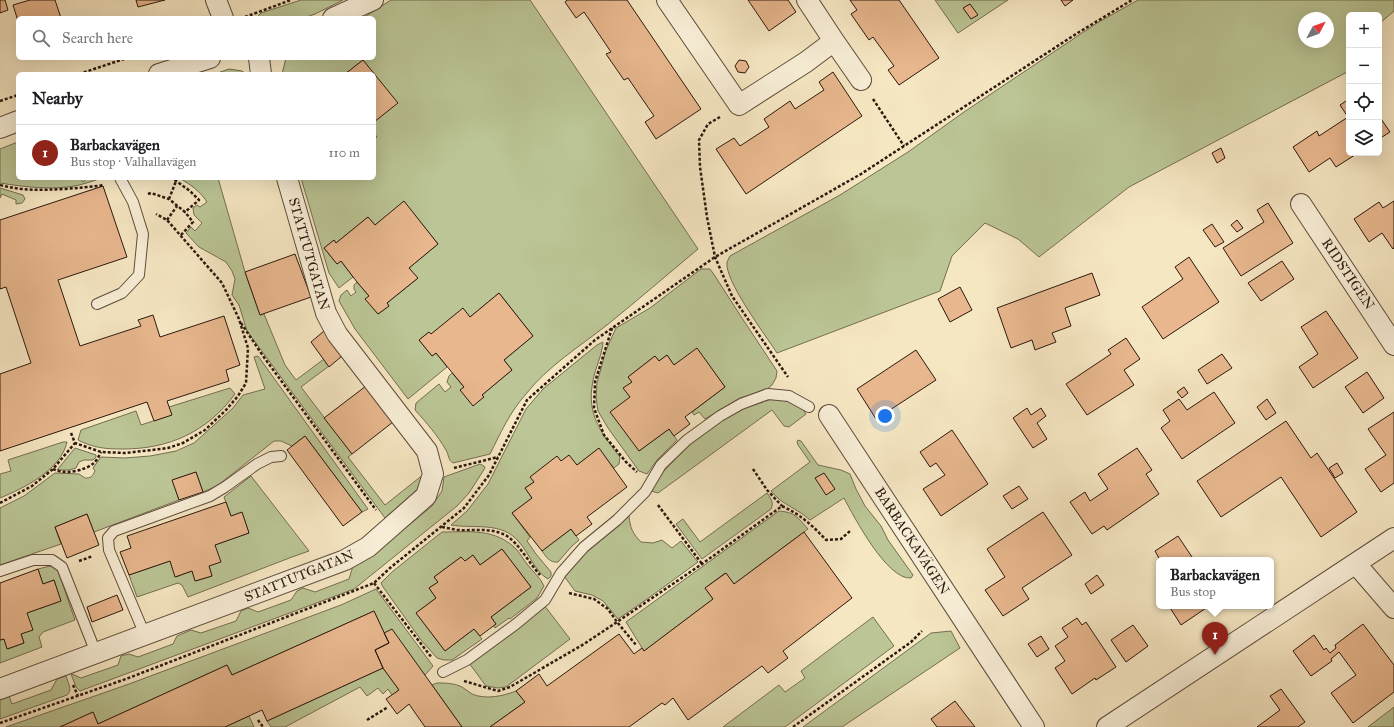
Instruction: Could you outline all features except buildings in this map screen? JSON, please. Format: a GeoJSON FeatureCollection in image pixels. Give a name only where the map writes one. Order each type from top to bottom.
{"type":"FeatureCollection","features":[{"type":"Feature","properties":{"kind":"street"},"geometry":{"type":"LineString","coordinates":[[216,0],[222,16]]}},
{"type":"Feature","properties":{"kind":"street"},"geometry":{"type":"LineString","coordinates":[[337,16],[373,0]]}},
{"type":"Feature","properties":{"kind":"street"},"geometry":{"type":"LineString","coordinates":[[807,0],[861,80]]}},
{"type":"Feature","properties":{"kind":"street"},"geometry":{"type":"LineString","coordinates":[[670,1],[739,105],[834,41]]}},
{"type":"Feature","properties":{"kind":"street"},"geometry":{"type":"LineString","coordinates":[[165,72],[204,60]]}},
{"type":"Feature","properties":{"kind":"street"},"geometry":{"type":"LineString","coordinates":[[259,60],[261,72]]}},
{"type":"Feature","properties":{"kind":"street"},"geometry":{"type":"LineString","coordinates":[[0,128],[16,123]]}},
{"type":"Feature","properties":{"kind":"street","name":"STATTUTGATAN"},"geometry":{"type":"LineString","coordinates":[[0,689],[345,560],[368,547],[426,496],[433,474],[427,451],[337,334],[326,313],[288,180]]}},
{"type":"Feature","properties":{"kind":"street","name":"RIDSTIGEN"},"geometry":{"type":"LineString","coordinates":[[1301,204],[1394,345]]}},
{"type":"Feature","properties":{"kind":"street","name":"BARBACKAVÄGEN"},"geometry":{"type":"LineString","coordinates":[[829,415],[1034,727]]}},
{"type":"Feature","properties":{"kind":"street"},"geometry":{"type":"LineString","coordinates":[[1108,727],[1394,538]]}},
{"type":"Feature","properties":{"kind":"street"},"geometry":{"type":"LineString","coordinates":[[1356,564],[1394,608]]}},
{"type":"Feature","properties":{"kind":"lane"},"geometry":{"type":"LineString","coordinates":[[97,304],[122,293],[140,275],[143,234],[132,199],[121,180]]}},
{"type":"Feature","properties":{"kind":"lane"},"geometry":{"type":"LineString","coordinates":[[443,672],[467,660],[546,600],[561,573],[584,547],[617,520],[647,488],[661,465],[687,440],[720,416],[741,404],[768,394],[789,396],[808,407]]}},
{"type":"Feature","properties":{"kind":"lane"},"geometry":{"type":"LineString","coordinates":[[145,634],[109,550],[108,538],[114,531],[210,496],[258,464],[271,457],[281,456]]}},
{"type":"Feature","properties":{"kind":"lane"},"geometry":{"type":"LineString","coordinates":[[0,571],[33,560],[52,560],[62,567],[96,653]]}},
{"type":"Feature","properties":{"kind":"path"},"geometry":{"type":"LineString","coordinates":[[248,16],[291,0]]}},
{"type":"Feature","properties":{"kind":"path"},"geometry":{"type":"LineString","coordinates":[[0,723],[126,679],[374,583],[390,568],[464,508],[489,475],[527,400],[595,340],[715,257],[861,174],[1076,34],[1132,0]]}},
{"type":"Feature","properties":{"kind":"path"},"geometry":{"type":"LineString","coordinates":[[85,72],[121,60]]}},
{"type":"Feature","properties":{"kind":"path"},"geometry":{"type":"LineString","coordinates":[[861,80],[904,146]]}},
{"type":"Feature","properties":{"kind":"path"},"geometry":{"type":"LineString","coordinates":[[739,105],[708,124],[700,140],[700,167],[707,217],[715,257],[732,296],[808,407]]}},
{"type":"Feature","properties":{"kind":"path"},"geometry":{"type":"LineString","coordinates":[[0,185],[38,191],[87,188],[115,180]]}},
{"type":"Feature","properties":{"kind":"path"},"geometry":{"type":"LineString","coordinates":[[169,199],[176,180],[199,200],[184,212]]}},
{"type":"Feature","properties":{"kind":"path"},"geometry":{"type":"LineString","coordinates":[[132,199],[151,193],[169,199],[193,222],[181,234]]}},
{"type":"Feature","properties":{"kind":"path"},"geometry":{"type":"LineString","coordinates":[[132,199],[168,220],[222,283],[239,319],[263,356],[390,527]]}},
{"type":"Feature","properties":{"kind":"path"},"geometry":{"type":"LineString","coordinates":[[168,220],[177,206]]}},
{"type":"Feature","properties":{"kind":"path"},"geometry":{"type":"LineString","coordinates":[[71,433],[76,443],[101,452],[125,453],[168,448],[183,443],[205,430],[226,410],[238,396],[246,383],[248,348],[239,319]]}},
{"type":"Feature","properties":{"kind":"path"},"geometry":{"type":"LineString","coordinates":[[612,328],[595,382],[594,408],[604,435],[647,488],[702,564]]}},
{"type":"Feature","properties":{"kind":"path"},"geometry":{"type":"LineString","coordinates":[[0,503],[32,486],[53,469],[76,443]]}},
{"type":"Feature","properties":{"kind":"path"},"geometry":{"type":"LineString","coordinates":[[53,469],[57,472],[77,471],[95,462],[101,452]]}},
{"type":"Feature","properties":{"kind":"path"},"geometry":{"type":"LineString","coordinates":[[433,474],[498,456]]}},
{"type":"Feature","properties":{"kind":"path"},"geometry":{"type":"LineString","coordinates":[[753,469],[767,490],[782,506],[810,523],[826,540],[841,539],[850,531]]}},
{"type":"Feature","properties":{"kind":"path"},"geometry":{"type":"LineString","coordinates":[[374,583],[443,672],[468,683],[498,691],[510,687],[584,644],[702,564],[782,506]]}},
{"type":"Feature","properties":{"kind":"path"},"geometry":{"type":"LineString","coordinates":[[62,567],[109,550]]}},
{"type":"Feature","properties":{"kind":"path"},"geometry":{"type":"LineString","coordinates":[[793,727],[911,642],[922,631]]}},
{"type":"Feature","properties":{"kind":"path"},"geometry":{"type":"LineString","coordinates":[[367,720],[388,707]]}},
{"type":"Feature","properties":{"kind":"path"},"geometry":{"type":"LineString","coordinates":[[258,720],[263,727]]}},
{"type":"Feature","properties":{"kind":"green space"},"geometry":{"type":"Polygon","coordinates":[[[301,0],[343,0],[310,16],[258,16],[261,13],[301,0]]]}},
{"type":"Feature","properties":{"kind":"green space"},"geometry":{"type":"Polygon","coordinates":[[[391,0],[530,0],[698,249],[619,316],[564,357],[544,374],[515,408],[506,422],[490,454],[453,463],[428,424],[415,410],[416,403],[439,384],[445,392],[451,387],[447,382],[452,373],[464,387],[484,397],[482,395],[512,370],[504,360],[533,336],[499,293],[470,317],[431,334],[429,332],[419,340],[432,356],[436,353],[447,367],[408,399],[355,329],[339,301],[341,295],[347,290],[351,296],[356,292],[354,285],[357,282],[369,296],[366,299],[378,314],[389,306],[387,303],[417,279],[409,268],[438,244],[404,202],[375,225],[368,217],[336,243],[334,240],[324,248],[337,264],[341,261],[353,277],[339,288],[329,273],[302,180],[376,180],[376,120],[397,103],[376,76],[376,72],[372,72],[363,60],[376,60],[376,16],[366,16],[391,0]]]}},
{"type":"Feature","properties":{"kind":"green space"},"geometry":{"type":"Polygon","coordinates":[[[935,0],[1008,0],[958,33],[935,0]]]}},
{"type":"Feature","properties":{"kind":"green space"},"geometry":{"type":"Polygon","coordinates":[[[1138,0],[1394,0],[1394,11],[1382,21],[1382,12],[1346,12],[1346,73],[1129,187],[1039,257],[1018,239],[985,223],[952,256],[940,291],[777,353],[747,308],[732,281],[727,262],[730,256],[840,195],[908,152],[964,112],[1097,23],[1138,0]]]}},
{"type":"Feature","properties":{"kind":"green space"},"geometry":{"type":"Polygon","coordinates":[[[286,60],[363,60],[348,72],[282,72],[286,60]]]}},
{"type":"Feature","properties":{"kind":"green space"},"geometry":{"type":"Polygon","coordinates":[[[229,69],[243,72],[221,72],[229,69]]]}},
{"type":"Feature","properties":{"kind":"green space"},"geometry":{"type":"Polygon","coordinates":[[[16,143],[16,180],[82,180],[83,182],[85,180],[95,180],[75,186],[56,188],[28,187],[0,183],[0,149],[16,143]]]}},
{"type":"Feature","properties":{"kind":"green space"},"geometry":{"type":"Polygon","coordinates":[[[182,180],[219,180],[245,272],[260,315],[264,314],[285,365],[296,380],[324,359],[329,366],[301,387],[352,454],[348,457],[385,505],[424,474],[421,486],[385,518],[247,331],[239,305],[232,295],[235,279],[226,262],[199,247],[186,233],[191,227],[195,231],[202,223],[194,215],[193,208],[197,205],[200,207],[207,202],[201,194],[182,180]]]}},
{"type":"Feature","properties":{"kind":"green space"},"geometry":{"type":"Polygon","coordinates":[[[0,188],[23,195],[25,199],[22,203],[16,204],[16,200],[2,194],[0,198],[0,188]]]}},
{"type":"Feature","properties":{"kind":"green space"},"geometry":{"type":"Polygon","coordinates":[[[701,269],[710,269],[715,276],[777,371],[776,378],[772,385],[766,390],[740,398],[705,419],[699,412],[694,415],[692,412],[725,387],[697,349],[674,365],[667,355],[659,361],[655,356],[628,377],[632,382],[624,388],[630,397],[639,451],[669,429],[677,440],[657,460],[647,474],[639,471],[608,428],[598,411],[596,398],[597,383],[606,350],[616,328],[650,308],[701,269]]]}},
{"type":"Feature","properties":{"kind":"green space"},"geometry":{"type":"Polygon","coordinates":[[[603,342],[591,393],[593,413],[601,431],[620,457],[619,464],[614,468],[598,449],[577,465],[534,482],[525,488],[532,498],[512,513],[530,537],[527,541],[551,572],[551,576],[548,579],[539,572],[523,546],[512,535],[496,528],[451,525],[467,511],[488,484],[526,409],[543,389],[597,345],[603,342]]]}},
{"type":"Feature","properties":{"kind":"green space"},"geometry":{"type":"Polygon","coordinates":[[[258,356],[368,509],[362,512],[305,436],[292,446],[281,441],[274,441],[217,486],[203,492],[196,472],[173,480],[179,500],[94,532],[87,514],[55,527],[61,544],[0,565],[0,508],[24,496],[55,473],[79,474],[85,478],[92,476],[95,471],[93,468],[101,457],[125,458],[150,456],[176,451],[194,443],[233,408],[243,395],[265,389],[254,357],[258,356]]]}},
{"type":"Feature","properties":{"kind":"green space"},"geometry":{"type":"Polygon","coordinates":[[[230,388],[235,394],[212,419],[186,436],[171,442],[156,446],[117,449],[95,446],[78,440],[81,430],[136,411],[141,425],[171,415],[169,407],[230,388]]]}},
{"type":"Feature","properties":{"kind":"green space"},"geometry":{"type":"Polygon","coordinates":[[[772,399],[795,404],[806,414],[789,427],[784,426],[772,410],[658,493],[651,491],[661,474],[689,445],[723,420],[744,408],[772,399]]]}},
{"type":"Feature","properties":{"kind":"green space"},"geometry":{"type":"Polygon","coordinates":[[[798,440],[801,441],[818,465],[841,470],[850,474],[865,506],[881,526],[888,540],[913,575],[911,578],[902,576],[882,559],[863,532],[844,498],[810,520],[775,496],[771,491],[810,462],[798,445],[798,440]]]}},
{"type":"Feature","properties":{"kind":"green space"},"geometry":{"type":"Polygon","coordinates":[[[67,442],[63,452],[57,461],[40,477],[20,489],[0,498],[0,474],[11,471],[8,460],[67,442]]]}},
{"type":"Feature","properties":{"kind":"green space"},"geometry":{"type":"Polygon","coordinates":[[[75,448],[96,455],[96,457],[93,460],[84,460],[79,462],[76,468],[69,470],[57,470],[75,448]]]}},
{"type":"Feature","properties":{"kind":"green space"},"geometry":{"type":"Polygon","coordinates":[[[480,464],[485,468],[469,493],[457,506],[354,589],[80,691],[76,687],[71,674],[81,678],[118,665],[121,656],[129,654],[138,657],[173,644],[177,636],[191,630],[201,633],[236,621],[241,611],[248,608],[258,612],[291,600],[297,591],[303,588],[315,592],[349,579],[353,566],[380,549],[432,506],[442,491],[444,477],[480,464]]]}},
{"type":"Feature","properties":{"kind":"green space"},"geometry":{"type":"Polygon","coordinates":[[[251,476],[309,551],[188,597],[182,585],[178,583],[137,597],[129,575],[170,561],[176,577],[192,571],[196,581],[212,576],[209,566],[215,545],[249,533],[242,513],[231,516],[224,497],[251,476]]]}},
{"type":"Feature","properties":{"kind":"green space"},"geometry":{"type":"Polygon","coordinates":[[[767,493],[772,502],[771,509],[702,559],[676,524],[683,519],[700,542],[767,493]]]}},
{"type":"Feature","properties":{"kind":"green space"},"geometry":{"type":"Polygon","coordinates":[[[779,511],[793,514],[808,529],[734,584],[725,573],[705,588],[713,599],[644,651],[626,622],[779,511]]]}},
{"type":"Feature","properties":{"kind":"green space"},"geometry":{"type":"Polygon","coordinates":[[[629,516],[632,530],[641,542],[653,543],[662,540],[672,548],[681,541],[698,562],[618,619],[603,601],[592,595],[575,591],[564,576],[592,545],[629,516]]]}},
{"type":"Feature","properties":{"kind":"green space"},"geometry":{"type":"Polygon","coordinates":[[[571,529],[579,540],[558,562],[550,561],[542,551],[571,529]]]}},
{"type":"Feature","properties":{"kind":"green space"},"geometry":{"type":"Polygon","coordinates":[[[442,532],[472,532],[491,534],[500,537],[508,542],[517,551],[544,586],[537,598],[510,619],[509,618],[495,628],[494,626],[496,624],[491,617],[531,587],[502,549],[480,565],[473,555],[465,561],[461,557],[434,577],[438,582],[429,588],[436,598],[416,613],[445,651],[474,629],[482,639],[452,660],[437,658],[421,640],[381,583],[392,572],[442,532]]]}},
{"type":"Feature","properties":{"kind":"green space"},"geometry":{"type":"Polygon","coordinates":[[[50,566],[57,568],[75,620],[43,632],[39,637],[42,647],[0,663],[0,640],[4,639],[8,649],[24,643],[21,634],[27,613],[61,601],[54,580],[43,584],[38,569],[50,566]]]}},
{"type":"Feature","properties":{"kind":"green space"},"geometry":{"type":"Polygon","coordinates":[[[376,589],[433,666],[425,675],[384,633],[374,611],[232,675],[227,665],[98,724],[93,712],[60,727],[6,727],[129,684],[341,605],[376,589]]]}},
{"type":"Feature","properties":{"kind":"green space"},"geometry":{"type":"Polygon","coordinates":[[[544,605],[570,639],[506,687],[498,688],[486,686],[469,663],[544,605]]]}},
{"type":"Feature","properties":{"kind":"green space"},"geometry":{"type":"Polygon","coordinates":[[[873,617],[894,646],[785,727],[723,727],[779,685],[785,692],[805,678],[801,671],[873,617]]]}},
{"type":"Feature","properties":{"kind":"green space"},"geometry":{"type":"Polygon","coordinates":[[[951,631],[960,648],[842,727],[803,727],[931,633],[951,631]]]}},
{"type":"Feature","properties":{"kind":"green space"},"geometry":{"type":"Polygon","coordinates":[[[383,668],[399,690],[392,695],[388,689],[383,694],[378,688],[367,696],[360,687],[285,727],[271,727],[267,721],[383,668]]]}},
{"type":"Feature","properties":{"kind":"green space"},"geometry":{"type":"Polygon","coordinates":[[[66,676],[70,689],[67,695],[0,719],[0,700],[9,696],[12,704],[51,690],[57,679],[66,676]]]}},
{"type":"Feature","properties":{"kind":"green space"},"geometry":{"type":"Polygon","coordinates":[[[437,683],[456,685],[472,694],[483,697],[500,696],[516,691],[525,702],[490,727],[462,727],[432,685],[437,683]]]}},
{"type":"Feature","properties":{"kind":"green space"},"geometry":{"type":"Polygon","coordinates":[[[1394,707],[1394,727],[1368,727],[1394,707]]]}},
{"type":"Feature","properties":{"kind":"green space"},"geometry":{"type":"Polygon","coordinates":[[[249,716],[254,727],[225,727],[249,716]]]}},
{"type":"Feature","properties":{"kind":"place","name":"Barbackavägen"},"geometry":{"type":"Point","coordinates":[1215,655]}}]}
